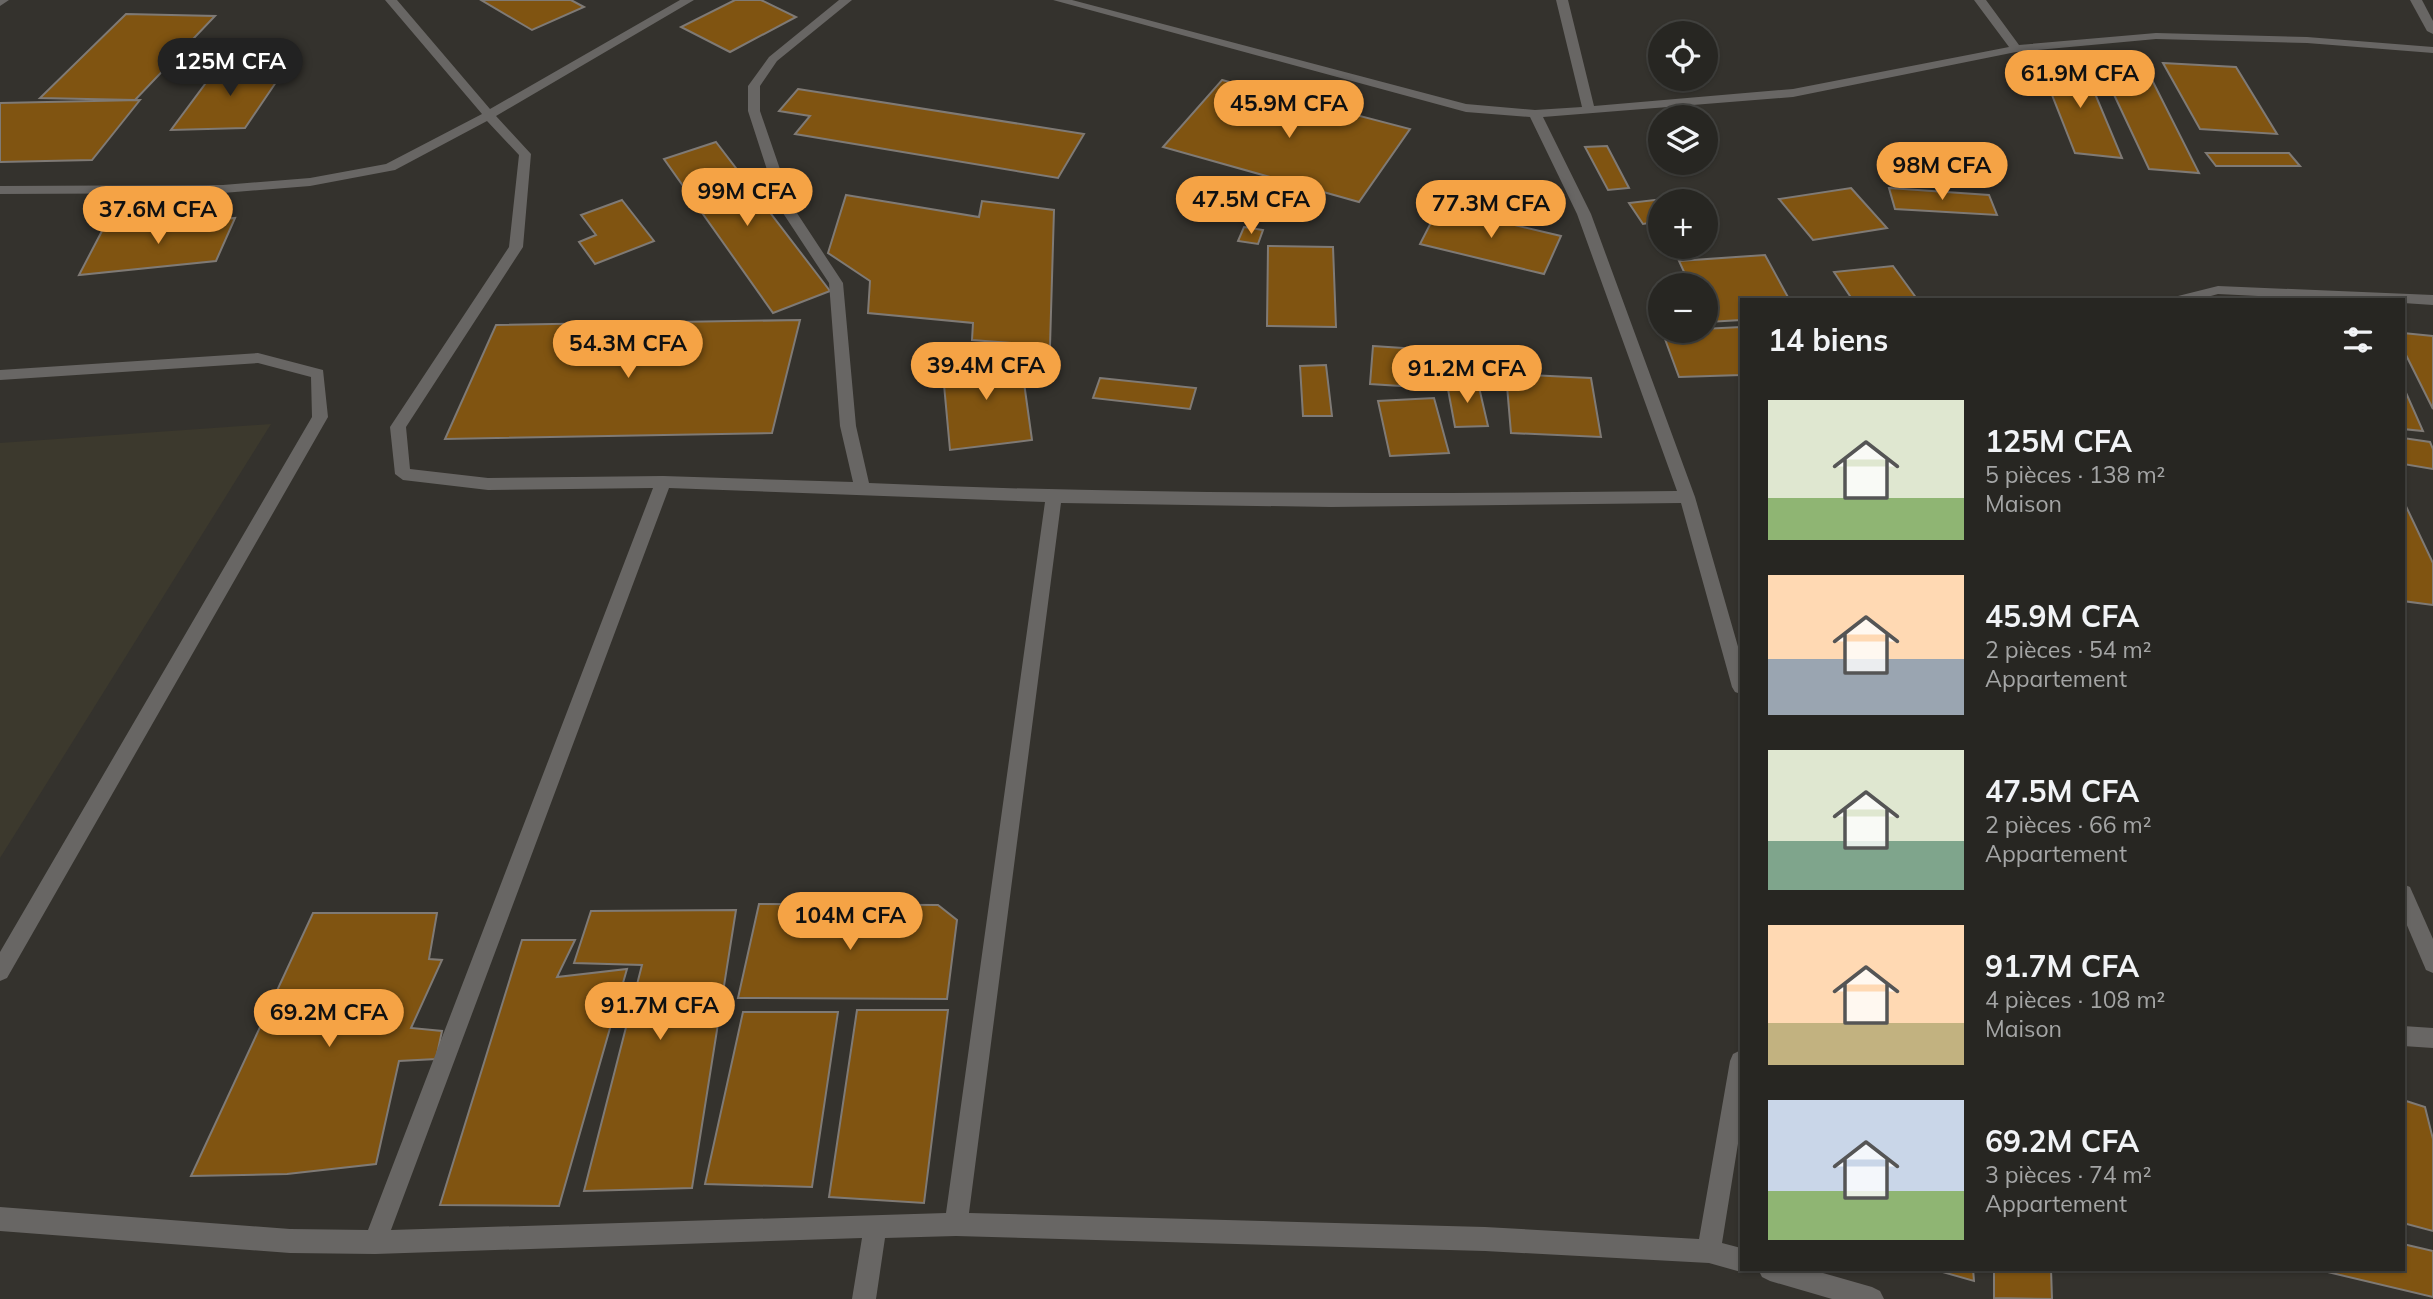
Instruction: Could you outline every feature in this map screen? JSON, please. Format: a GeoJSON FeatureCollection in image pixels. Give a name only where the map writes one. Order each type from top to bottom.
{"type":"FeatureCollection","features":[{"type":"Feature","properties":{"kind":"street"},"geometry":{"type":"LineString","coordinates":[[391,0],[525,154],[516,247],[398,427],[403,474],[488,484],[663,482],[862,487],[1054,497],[1345,501],[1687,497]]}},
{"type":"Feature","properties":{"kind":"street"},"geometry":{"type":"LineString","coordinates":[[0,190],[223,189],[310,182],[390,167],[489,115],[688,0]]}},
{"type":"Feature","properties":{"kind":"street"},"geometry":{"type":"LineString","coordinates":[[846,0],[773,59],[754,86],[754,111],[786,207],[836,284],[848,426],[862,487]]}},
{"type":"Feature","properties":{"kind":"street"},"geometry":{"type":"LineString","coordinates":[[1059,0],[1466,108],[1535,114],[1793,93],[2016,49],[2156,36],[2307,40],[2433,50]]}},
{"type":"Feature","properties":{"kind":"street"},"geometry":{"type":"LineString","coordinates":[[1562,0],[1589,110]]}},
{"type":"Feature","properties":{"kind":"street"},"geometry":{"type":"LineString","coordinates":[[1980,0],[2016,49]]}},
{"type":"Feature","properties":{"kind":"street"},"geometry":{"type":"LineString","coordinates":[[2416,0],[2433,31]]}},
{"type":"Feature","properties":{"kind":"street"},"geometry":{"type":"LineString","coordinates":[[1535,114],[1584,214],[1687,497],[1740,683]]}},
{"type":"Feature","properties":{"kind":"street"},"geometry":{"type":"LineString","coordinates":[[2187,298],[2218,290],[2390,298]]}},
{"type":"Feature","properties":{"kind":"street"},"geometry":{"type":"LineString","coordinates":[[2405,299],[2433,300]]}},
{"type":"Feature","properties":{"kind":"street"},"geometry":{"type":"LineString","coordinates":[[0,375],[258,358],[318,373],[320,417],[0,971]]}},
{"type":"Feature","properties":{"kind":"street"},"geometry":{"type":"LineString","coordinates":[[374,1242],[663,482]]}},
{"type":"Feature","properties":{"kind":"street"},"geometry":{"type":"LineString","coordinates":[[956,1224],[1054,497]]}},
{"type":"Feature","properties":{"kind":"street"},"geometry":{"type":"LineString","coordinates":[[2405,898],[2433,963]]}},
{"type":"Feature","properties":{"kind":"street"},"geometry":{"type":"LineString","coordinates":[[2405,1036],[2433,1038]]}},
{"type":"Feature","properties":{"kind":"street"},"geometry":{"type":"LineString","coordinates":[[1709,1251],[1740,1067]]}},
{"type":"Feature","properties":{"kind":"street"},"geometry":{"type":"LineString","coordinates":[[0,1219],[290,1241],[374,1242],[956,1224],[1485,1239],[1709,1251],[1740,1260]]}},
{"type":"Feature","properties":{"kind":"street"},"geometry":{"type":"LineString","coordinates":[[864,1299],[874,1228]]}},
{"type":"Feature","properties":{"kind":"street"},"geometry":{"type":"LineString","coordinates":[[1777,1271],[1872,1299]]}},
{"type":"Feature","properties":{"kind":"shaded area"},"geometry":{"type":"Polygon","coordinates":[[[271,424],[0,858],[0,443],[271,424]]]}},
{"type":"Feature","properties":{"kind":"building"},"geometry":{"type":"Polygon","coordinates":[[[481,0],[571,0],[584,7],[532,30],[481,0]]]}},
{"type":"Feature","properties":{"kind":"building"},"geometry":{"type":"Polygon","coordinates":[[[735,0],[761,0],[796,17],[730,52],[681,27],[735,0]]]}},
{"type":"Feature","properties":{"kind":"building"},"geometry":{"type":"Polygon","coordinates":[[[126,14],[215,16],[135,100],[40,98],[126,14]]]}},
{"type":"Feature","properties":{"kind":"building"},"geometry":{"type":"Polygon","coordinates":[[[2039,62],[2083,65],[2122,158],[2075,153],[2039,62]]]}},
{"type":"Feature","properties":{"kind":"building"},"geometry":{"type":"Polygon","coordinates":[[[2163,63],[2236,67],[2277,134],[2200,129],[2163,63]]]}},
{"type":"Feature","properties":{"kind":"building"},"geometry":{"type":"Polygon","coordinates":[[[287,66],[245,128],[171,130],[217,68],[287,66]]]}},
{"type":"Feature","properties":{"kind":"building"},"geometry":{"type":"Polygon","coordinates":[[[2101,67],[2147,70],[2199,173],[2149,169],[2101,67]]]}},
{"type":"Feature","properties":{"kind":"building"},"geometry":{"type":"Polygon","coordinates":[[[1222,80],[1410,129],[1359,202],[1163,147],[1222,80]]]}},
{"type":"Feature","properties":{"kind":"building"},"geometry":{"type":"Polygon","coordinates":[[[798,89],[1084,134],[1058,178],[795,134],[810,116],[779,111],[798,89]]]}},
{"type":"Feature","properties":{"kind":"building"},"geometry":{"type":"Polygon","coordinates":[[[140,100],[92,160],[0,162],[0,103],[140,100]]]}},
{"type":"Feature","properties":{"kind":"building"},"geometry":{"type":"Polygon","coordinates":[[[716,142],[830,291],[773,313],[664,159],[716,142]]]}},
{"type":"Feature","properties":{"kind":"building"},"geometry":{"type":"Polygon","coordinates":[[[1607,146],[1629,188],[1608,190],[1585,147],[1607,146]]]}},
{"type":"Feature","properties":{"kind":"building"},"geometry":{"type":"Polygon","coordinates":[[[2206,153],[2289,153],[2300,166],[2216,166],[2206,153]]]}},
{"type":"Feature","properties":{"kind":"building"},"geometry":{"type":"Polygon","coordinates":[[[1851,188],[1887,228],[1813,240],[1779,199],[1851,188]]]}},
{"type":"Feature","properties":{"kind":"building"},"geometry":{"type":"Polygon","coordinates":[[[1889,188],[1989,195],[1997,215],[1895,209],[1889,188]]]}},
{"type":"Feature","properties":{"kind":"building"},"geometry":{"type":"Polygon","coordinates":[[[846,195],[979,217],[982,201],[1054,210],[1050,346],[972,340],[973,323],[868,313],[870,281],[828,253],[846,195]]]}},
{"type":"Feature","properties":{"kind":"building"},"geometry":{"type":"Polygon","coordinates":[[[622,200],[654,241],[595,264],[579,242],[596,235],[581,215],[622,200]]]}},
{"type":"Feature","properties":{"kind":"building"},"geometry":{"type":"Polygon","coordinates":[[[1648,201],[1648,223],[1643,224],[1629,203],[1648,201]]]}},
{"type":"Feature","properties":{"kind":"building"},"geometry":{"type":"Polygon","coordinates":[[[1439,207],[1561,236],[1544,274],[1420,244],[1439,207]]]}},
{"type":"Feature","properties":{"kind":"building"},"geometry":{"type":"Polygon","coordinates":[[[235,218],[216,261],[79,275],[102,231],[235,218]]]}},
{"type":"Feature","properties":{"kind":"building"},"geometry":{"type":"Polygon","coordinates":[[[1244,227],[1263,230],[1258,244],[1238,241],[1244,227]]]}},
{"type":"Feature","properties":{"kind":"building"},"geometry":{"type":"Polygon","coordinates":[[[1268,246],[1333,247],[1336,327],[1267,326],[1268,246]]]}},
{"type":"Feature","properties":{"kind":"building"},"geometry":{"type":"Polygon","coordinates":[[[1765,255],[1788,298],[1740,298],[1740,320],[1718,321],[1718,273],[1684,273],[1679,261],[1765,255]]]}},
{"type":"Feature","properties":{"kind":"building"},"geometry":{"type":"Polygon","coordinates":[[[1893,266],[1916,298],[1851,298],[1834,272],[1893,266]]]}},
{"type":"Feature","properties":{"kind":"building"},"geometry":{"type":"Polygon","coordinates":[[[800,320],[772,433],[445,439],[496,325],[800,320]]]}},
{"type":"Feature","properties":{"kind":"building"},"geometry":{"type":"Polygon","coordinates":[[[1740,327],[1740,375],[1679,377],[1666,343],[1718,343],[1718,328],[1740,327]]]}},
{"type":"Feature","properties":{"kind":"building"},"geometry":{"type":"Polygon","coordinates":[[[2405,333],[2433,336],[2433,409],[2405,353],[2405,333]]]}},
{"type":"Feature","properties":{"kind":"building"},"geometry":{"type":"Polygon","coordinates":[[[1373,346],[1433,350],[1432,388],[1370,384],[1373,346]]]}},
{"type":"Feature","properties":{"kind":"building"},"geometry":{"type":"Polygon","coordinates":[[[1020,354],[1032,440],[950,450],[942,363],[1020,354]]]}},
{"type":"Feature","properties":{"kind":"building"},"geometry":{"type":"Polygon","coordinates":[[[1447,358],[1495,363],[1495,379],[1447,375],[1447,358]]]}},
{"type":"Feature","properties":{"kind":"building"},"geometry":{"type":"Polygon","coordinates":[[[1326,365],[1332,416],[1303,416],[1300,366],[1326,365]]]}},
{"type":"Feature","properties":{"kind":"building"},"geometry":{"type":"Polygon","coordinates":[[[1506,374],[1591,378],[1601,437],[1511,433],[1506,374]]]}},
{"type":"Feature","properties":{"kind":"building"},"geometry":{"type":"Polygon","coordinates":[[[1100,378],[1196,388],[1190,409],[1093,398],[1100,378]]]}},
{"type":"Feature","properties":{"kind":"building"},"geometry":{"type":"Polygon","coordinates":[[[1478,383],[1488,426],[1455,427],[1447,384],[1478,383]]]}},
{"type":"Feature","properties":{"kind":"building"},"geometry":{"type":"Polygon","coordinates":[[[2405,390],[2423,431],[2405,429],[2405,390]]]}},
{"type":"Feature","properties":{"kind":"building"},"geometry":{"type":"Polygon","coordinates":[[[1434,398],[1449,453],[1390,456],[1378,401],[1434,398]]]}},
{"type":"Feature","properties":{"kind":"building"},"geometry":{"type":"Polygon","coordinates":[[[2405,438],[2430,442],[2433,449],[2433,469],[2405,464],[2405,438]]]}},
{"type":"Feature","properties":{"kind":"building"},"geometry":{"type":"Polygon","coordinates":[[[2405,504],[2433,563],[2433,605],[2405,601],[2405,504]]]}},
{"type":"Feature","properties":{"kind":"building"},"geometry":{"type":"Polygon","coordinates":[[[759,904],[938,905],[957,920],[947,999],[738,998],[759,904]]]}},
{"type":"Feature","properties":{"kind":"building"},"geometry":{"type":"Polygon","coordinates":[[[736,910],[692,1188],[584,1191],[642,965],[574,963],[591,911],[736,910]]]}},
{"type":"Feature","properties":{"kind":"building"},"geometry":{"type":"Polygon","coordinates":[[[313,913],[437,913],[429,959],[442,960],[411,1028],[442,1031],[436,1059],[399,1061],[376,1164],[287,1174],[191,1176],[313,913]]]}},
{"type":"Feature","properties":{"kind":"building"},"geometry":{"type":"Polygon","coordinates":[[[522,940],[575,940],[557,977],[627,969],[559,1206],[440,1205],[522,940]]]}},
{"type":"Feature","properties":{"kind":"building"},"geometry":{"type":"Polygon","coordinates":[[[857,1010],[948,1010],[924,1203],[829,1197],[857,1010]]]}},
{"type":"Feature","properties":{"kind":"building"},"geometry":{"type":"Polygon","coordinates":[[[743,1012],[838,1012],[812,1187],[705,1184],[743,1012]]]}},
{"type":"Feature","properties":{"kind":"building"},"geometry":{"type":"Polygon","coordinates":[[[2405,1101],[2425,1107],[2433,1139],[2433,1231],[2405,1224],[2405,1101]]]}},
{"type":"Feature","properties":{"kind":"building"},"geometry":{"type":"Polygon","coordinates":[[[2405,1244],[2433,1251],[2433,1297],[2323,1271],[2405,1271],[2405,1244]]]}},
{"type":"Feature","properties":{"kind":"building"},"geometry":{"type":"Polygon","coordinates":[[[1939,1271],[1973,1271],[1974,1281],[1939,1271]]]}},
{"type":"Feature","properties":{"kind":"building"},"geometry":{"type":"Polygon","coordinates":[[[1994,1271],[2051,1271],[2052,1299],[1994,1298],[1994,1271]]]}}]}
